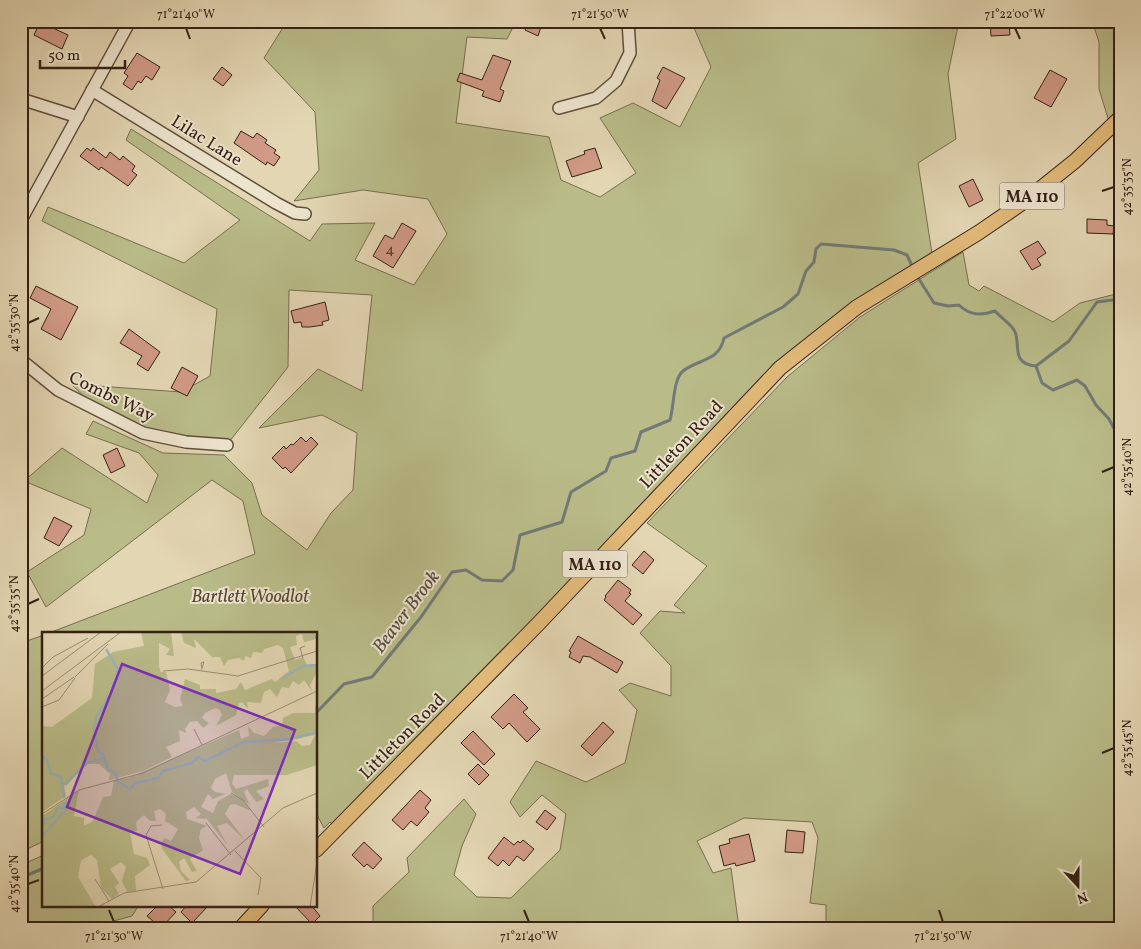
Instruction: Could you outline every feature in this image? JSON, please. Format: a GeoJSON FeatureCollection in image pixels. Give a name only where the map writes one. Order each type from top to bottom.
{"type":"FeatureCollection","features":[{"type":"Feature","properties":{"kind":"main road","name":"Littleton Road"},"geometry":{"type":"LineString","coordinates":[[318,848],[540,622],[780,368],[829,327],[883,290],[992,224],[1044,186],[1075,161],[1120,118]]}},
{"type":"Feature","properties":{"kind":"main road"},"geometry":{"type":"LineString","coordinates":[[240,928],[261,906]]}},
{"type":"Feature","properties":{"kind":"street"},"geometry":{"type":"LineString","coordinates":[[21,220],[130,21]]}},
{"type":"Feature","properties":{"kind":"street"},"geometry":{"type":"LineString","coordinates":[[559,108],[596,98],[616,81],[630,53],[628,21]]}},
{"type":"Feature","properties":{"kind":"street","name":"Lilac Lane"},"geometry":{"type":"LineString","coordinates":[[92,90],[276,203],[295,213],[305,214]]}},
{"type":"Feature","properties":{"kind":"street"},"geometry":{"type":"LineString","coordinates":[[21,99],[78,116]]}},
{"type":"Feature","properties":{"kind":"street","name":"Combs Way"},"geometry":{"type":"LineString","coordinates":[[21,360],[58,390],[144,433],[186,442],[226,445]]}},
{"type":"Feature","properties":{"kind":"green space","name":"Bartlett Woodlot"},"geometry":{"type":"Polygon","coordinates":[[[287,21],[516,21],[507,39],[467,37],[456,123],[549,137],[561,180],[600,197],[636,173],[600,118],[633,103],[680,127],[711,67],[691,21],[959,21],[948,74],[956,139],[918,163],[933,260],[829,327],[337,828],[330,822],[324,828],[318,817],[318,632],[52,632],[255,554],[243,501],[212,480],[46,607],[27,572],[84,535],[91,509],[24,481],[62,448],[147,503],[158,475],[139,453],[86,434],[93,421],[163,453],[224,455],[252,483],[262,515],[307,550],[331,513],[353,490],[357,433],[322,415],[259,428],[318,369],[362,391],[372,295],[289,290],[288,367],[229,442],[144,433],[96,408],[71,384],[181,392],[210,376],[217,309],[42,221],[48,207],[184,263],[240,220],[126,140],[131,129],[310,241],[322,224],[375,223],[355,260],[414,285],[447,234],[428,199],[363,190],[294,201],[319,170],[315,112],[264,58],[287,21]]]}},
{"type":"Feature","properties":{"kind":"green space"},"geometry":{"type":"Polygon","coordinates":[[[1092,21],[1120,21],[1120,118],[1111,128],[1099,89],[1099,42],[1092,21]]]}},
{"type":"Feature","properties":{"kind":"green space"},"geometry":{"type":"Polygon","coordinates":[[[963,252],[969,285],[979,291],[984,286],[1053,322],[1080,303],[1120,293],[1120,928],[826,928],[826,905],[810,903],[818,838],[812,822],[744,818],[697,841],[713,873],[731,868],[739,928],[373,928],[373,906],[409,872],[407,858],[464,799],[476,814],[462,846],[454,875],[477,897],[511,898],[560,850],[566,814],[542,795],[520,817],[510,802],[536,761],[586,782],[625,763],[637,710],[619,690],[630,683],[671,696],[671,666],[640,633],[660,611],[685,613],[674,605],[707,566],[647,523],[787,377],[860,317],[963,252]]]}},
{"type":"Feature","properties":{"kind":"green space"},"geometry":{"type":"Polygon","coordinates":[[[42,636],[42,842],[21,852],[21,643],[42,636]]]}},
{"type":"Feature","properties":{"kind":"green space"},"geometry":{"type":"Polygon","coordinates":[[[42,856],[42,906],[138,906],[132,916],[106,923],[102,928],[21,928],[21,865],[42,856]]]}},
{"type":"Feature","properties":{"kind":"building"},"geometry":{"type":"Polygon","coordinates":[[[529,21],[543,21],[538,36],[525,30],[529,21]]]}},
{"type":"Feature","properties":{"kind":"building"},"geometry":{"type":"Polygon","coordinates":[[[990,21],[1009,21],[1010,35],[991,36],[990,21]]]}},
{"type":"Feature","properties":{"kind":"building"},"geometry":{"type":"Polygon","coordinates":[[[40,22],[68,35],[62,49],[34,35],[40,22]]]}},
{"type":"Feature","properties":{"kind":"building"},"geometry":{"type":"Polygon","coordinates":[[[137,53],[160,67],[152,80],[146,76],[141,83],[138,81],[132,90],[123,84],[128,76],[124,73],[137,53]]]}},
{"type":"Feature","properties":{"kind":"building"},"geometry":{"type":"Polygon","coordinates":[[[493,55],[511,61],[500,89],[504,91],[500,102],[482,96],[484,91],[457,81],[460,73],[482,80],[493,55]]]}},
{"type":"Feature","properties":{"kind":"building"},"geometry":{"type":"Polygon","coordinates":[[[222,67],[232,75],[223,86],[213,79],[222,67]]]}},
{"type":"Feature","properties":{"kind":"building"},"geometry":{"type":"Polygon","coordinates":[[[663,67],[685,78],[666,109],[652,101],[660,80],[657,78],[663,67]]]}},
{"type":"Feature","properties":{"kind":"building"},"geometry":{"type":"Polygon","coordinates":[[[1050,70],[1067,79],[1051,107],[1034,98],[1050,70]]]}},
{"type":"Feature","properties":{"kind":"building"},"geometry":{"type":"Polygon","coordinates":[[[241,131],[253,138],[257,133],[267,140],[265,143],[276,150],[274,153],[280,157],[274,166],[267,162],[266,165],[234,143],[241,131]]]}},
{"type":"Feature","properties":{"kind":"building"},"geometry":{"type":"Polygon","coordinates":[[[87,148],[91,151],[93,148],[106,158],[110,152],[120,160],[123,156],[135,166],[132,171],[137,175],[128,186],[101,167],[99,170],[80,156],[87,148]]]}},
{"type":"Feature","properties":{"kind":"building"},"geometry":{"type":"Polygon","coordinates":[[[595,148],[602,168],[572,177],[566,161],[585,154],[584,151],[595,148]]]}},
{"type":"Feature","properties":{"kind":"building"},"geometry":{"type":"Polygon","coordinates":[[[973,179],[983,200],[969,207],[959,186],[973,179]]]}},
{"type":"Feature","properties":{"kind":"building"},"geometry":{"type":"Polygon","coordinates":[[[1087,219],[1107,220],[1107,225],[1114,226],[1113,234],[1087,233],[1087,219]]]}},
{"type":"Feature","properties":{"kind":"building"},"geometry":{"type":"Polygon","coordinates":[[[402,223],[416,231],[393,268],[373,256],[385,235],[393,239],[402,223]]]}},
{"type":"Feature","properties":{"kind":"building"},"geometry":{"type":"Polygon","coordinates":[[[1038,241],[1046,253],[1037,259],[1041,265],[1032,270],[1020,251],[1038,241]]]}},
{"type":"Feature","properties":{"kind":"building"},"geometry":{"type":"Polygon","coordinates":[[[36,286],[78,307],[61,340],[41,329],[51,309],[30,298],[36,286]]]}},
{"type":"Feature","properties":{"kind":"building"},"geometry":{"type":"Polygon","coordinates":[[[325,302],[329,320],[322,322],[323,325],[302,327],[301,322],[294,323],[291,311],[325,302]]]}},
{"type":"Feature","properties":{"kind":"building"},"geometry":{"type":"Polygon","coordinates":[[[129,329],[160,352],[148,371],[137,364],[142,356],[120,343],[129,329]]]}},
{"type":"Feature","properties":{"kind":"building"},"geometry":{"type":"Polygon","coordinates":[[[182,367],[198,376],[187,396],[171,388],[182,367]]]}},
{"type":"Feature","properties":{"kind":"building"},"geometry":{"type":"Polygon","coordinates":[[[301,437],[306,442],[311,437],[318,444],[291,473],[285,467],[283,469],[272,458],[284,446],[286,449],[301,437]]]}},
{"type":"Feature","properties":{"kind":"building"},"geometry":{"type":"Polygon","coordinates":[[[117,448],[125,466],[111,473],[103,455],[117,448]]]}},
{"type":"Feature","properties":{"kind":"building"},"geometry":{"type":"Polygon","coordinates":[[[54,517],[72,526],[59,546],[44,538],[54,517]]]}},
{"type":"Feature","properties":{"kind":"building"},"geometry":{"type":"Polygon","coordinates":[[[644,551],[654,560],[643,574],[632,565],[644,551]]]}},
{"type":"Feature","properties":{"kind":"building"},"geometry":{"type":"Polygon","coordinates":[[[618,580],[631,590],[629,593],[631,594],[625,601],[642,615],[633,625],[604,600],[618,580]]]}},
{"type":"Feature","properties":{"kind":"building"},"geometry":{"type":"Polygon","coordinates":[[[578,636],[623,662],[617,673],[590,657],[583,656],[580,663],[569,657],[571,652],[569,651],[578,636]]]}},
{"type":"Feature","properties":{"kind":"building"},"geometry":{"type":"Polygon","coordinates":[[[514,694],[528,708],[523,712],[540,729],[527,742],[509,723],[503,729],[491,717],[514,694]]]}},
{"type":"Feature","properties":{"kind":"building"},"geometry":{"type":"Polygon","coordinates":[[[603,722],[614,732],[592,756],[581,746],[603,722]]]}},
{"type":"Feature","properties":{"kind":"building"},"geometry":{"type":"Polygon","coordinates":[[[473,731],[495,754],[484,765],[461,743],[473,731]]]}},
{"type":"Feature","properties":{"kind":"building"},"geometry":{"type":"Polygon","coordinates":[[[478,764],[489,775],[479,785],[468,774],[478,764]]]}},
{"type":"Feature","properties":{"kind":"building"},"geometry":{"type":"Polygon","coordinates":[[[420,790],[431,800],[425,808],[429,812],[417,826],[411,821],[403,830],[392,820],[420,790]]]}},
{"type":"Feature","properties":{"kind":"building"},"geometry":{"type":"Polygon","coordinates":[[[545,810],[556,818],[547,830],[536,822],[545,810]]]}},
{"type":"Feature","properties":{"kind":"building"},"geometry":{"type":"Polygon","coordinates":[[[787,830],[805,832],[803,853],[785,852],[787,830]]]}},
{"type":"Feature","properties":{"kind":"building"},"geometry":{"type":"Polygon","coordinates":[[[749,834],[755,861],[736,866],[735,863],[724,866],[719,846],[730,843],[729,839],[749,834]]]}},
{"type":"Feature","properties":{"kind":"building"},"geometry":{"type":"Polygon","coordinates":[[[504,837],[514,845],[518,841],[520,843],[523,840],[534,849],[524,861],[517,856],[509,866],[503,860],[498,866],[488,858],[504,837]]]}},
{"type":"Feature","properties":{"kind":"building"},"geometry":{"type":"Polygon","coordinates":[[[364,842],[382,859],[373,869],[367,864],[364,867],[352,855],[364,842]]]}},
{"type":"Feature","properties":{"kind":"building"},"geometry":{"type":"Polygon","coordinates":[[[157,906],[169,906],[176,912],[161,928],[147,916],[157,906]]]}},
{"type":"Feature","properties":{"kind":"building"},"geometry":{"type":"Polygon","coordinates":[[[186,906],[208,906],[192,923],[181,912],[186,906]]]}},
{"type":"Feature","properties":{"kind":"building"},"geometry":{"type":"Polygon","coordinates":[[[295,906],[312,906],[320,916],[312,924],[295,906]]]}},
{"type":"Feature","properties":{"kind":"waterway","name":"Beaver Brook"},"geometry":{"type":"LineString","coordinates":[[318,711],[344,684],[372,677],[421,617],[452,572],[466,570],[482,580],[502,581],[513,570],[520,535],[562,522],[571,492],[606,471],[611,458],[635,451],[641,432],[670,420],[677,380],[683,371],[718,352],[724,338],[783,307],[798,294],[806,271],[814,262],[816,249],[821,244],[894,250],[907,255],[913,268]]}},
{"type":"Feature","properties":{"kind":"waterway","name":"Beaver Brook"},"geometry":{"type":"LineString","coordinates":[[917,276],[934,303],[948,306],[959,305],[975,314],[995,311],[1014,330],[1019,357],[1022,361],[1036,366],[1069,341],[1097,302],[1120,299]]}},
{"type":"Feature","properties":{"kind":"waterway"},"geometry":{"type":"LineString","coordinates":[[1036,366],[1042,383],[1053,390],[1077,380],[1085,386],[1096,405],[1109,419],[1120,440]]}},
{"type":"Feature","properties":{"kind":"waterway","name":"Beaver Brook"},"geometry":{"type":"LineString","coordinates":[[21,878],[42,869]]}}]}
